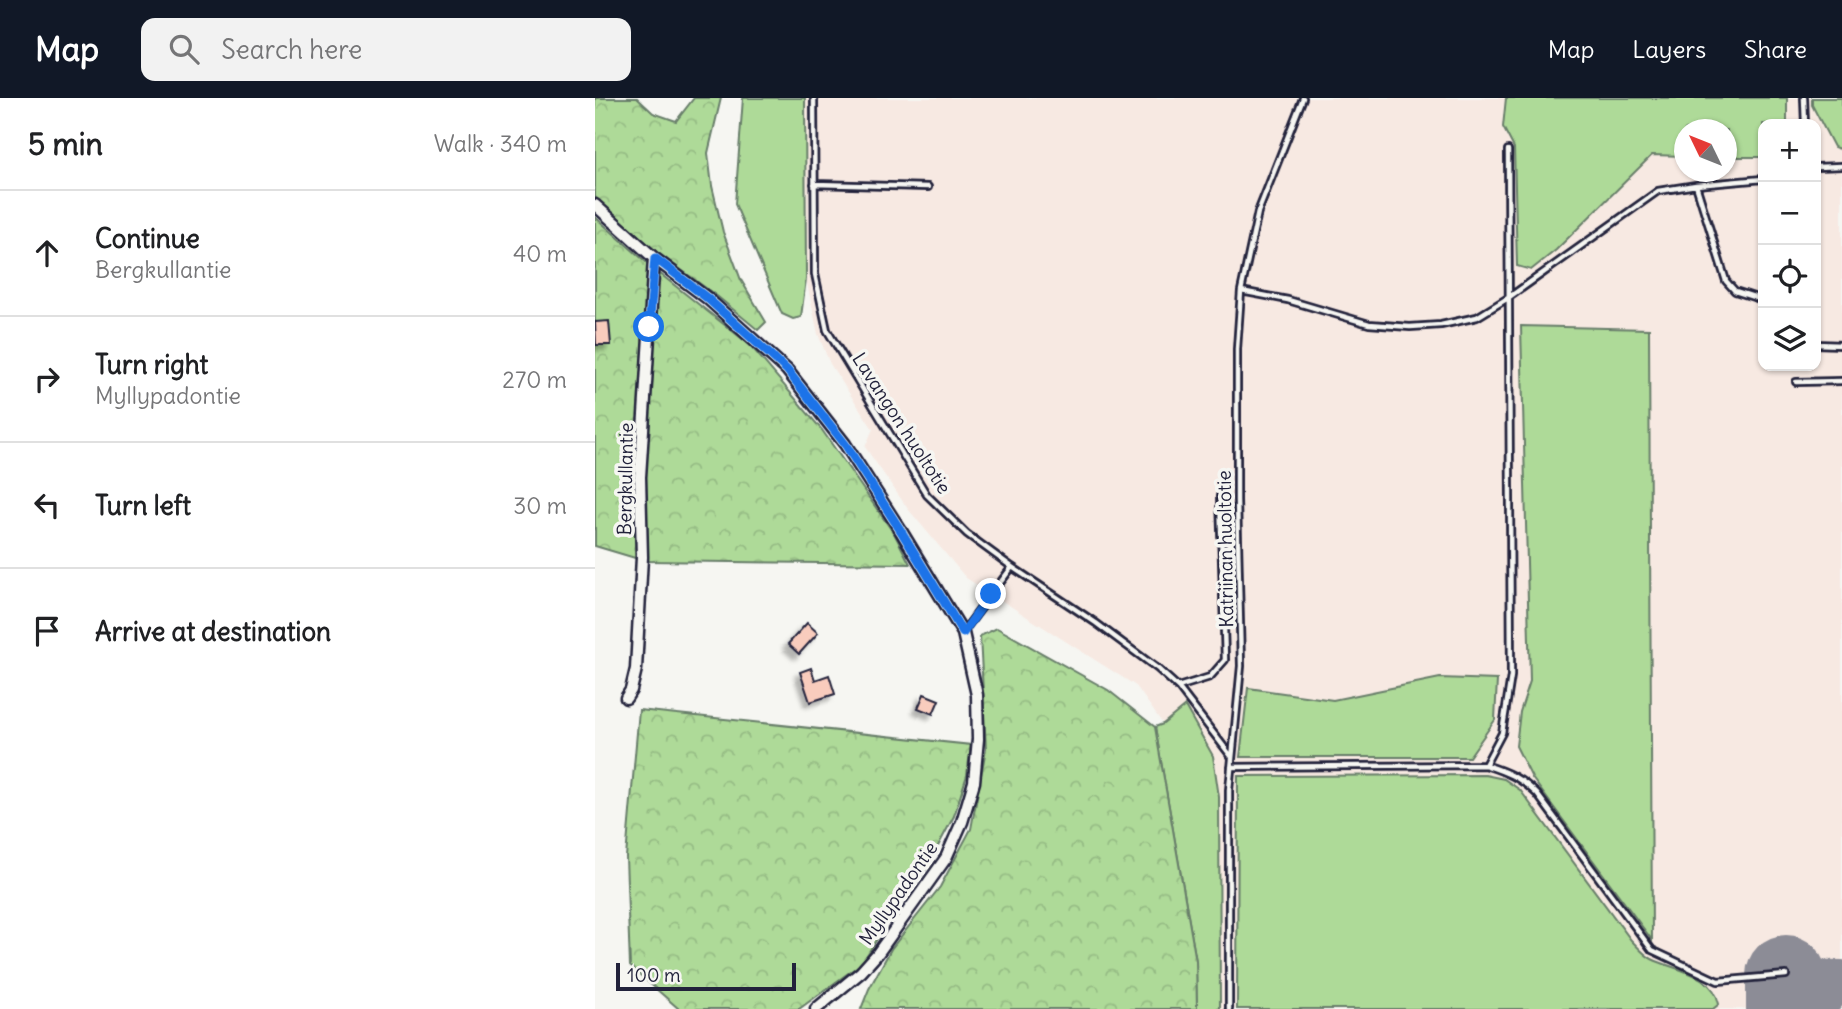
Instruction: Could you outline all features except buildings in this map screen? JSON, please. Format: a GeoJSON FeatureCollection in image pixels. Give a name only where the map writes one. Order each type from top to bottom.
{"type":"FeatureCollection","features":[{"type":"Feature","properties":{"kind":"street","name":"Myllypadontie"},"geometry":{"type":"LineString","coordinates":[[595,205],[655,258],[707,298],[787,370],[845,444],[922,563],[963,633],[977,695],[978,739],[974,782],[962,822],[940,867],[878,953],[844,988],[816,1009]]}},
{"type":"Feature","properties":{"kind":"street","name":"Bergkullantie"},"geometry":{"type":"LineString","coordinates":[[626,698],[631,690],[636,669],[642,557],[640,477],[655,258]]}},
{"type":"Feature","properties":{"kind":"lane","name":"Lavangon huoltotie"},"geometry":{"type":"LineString","coordinates":[[814,98],[815,274],[827,330],[927,495],[967,534],[1096,623],[1178,687],[1231,756]]}},
{"type":"Feature","properties":{"kind":"lane","name":"Katriinan huoltotie"},"geometry":{"type":"LineString","coordinates":[[1229,1009],[1231,756],[1241,666],[1237,349],[1241,291],[1258,212],[1303,98]]}},
{"type":"Feature","properties":{"kind":"lane"},"geometry":{"type":"LineString","coordinates":[[1804,98],[1805,119]]}},
{"type":"Feature","properties":{"kind":"lane"},"geometry":{"type":"LineString","coordinates":[[1485,765],[1502,733],[1511,676],[1508,150]]}},
{"type":"Feature","properties":{"kind":"lane"},"geometry":{"type":"LineString","coordinates":[[1821,167],[1842,166]]}},
{"type":"Feature","properties":{"kind":"lane"},"geometry":{"type":"LineString","coordinates":[[1241,291],[1288,300],[1369,324],[1410,327],[1441,325],[1476,317],[1509,298],[1658,191],[1758,179]]}},
{"type":"Feature","properties":{"kind":"lane"},"geometry":{"type":"LineString","coordinates":[[814,184],[928,187]]}},
{"type":"Feature","properties":{"kind":"lane"},"geometry":{"type":"LineString","coordinates":[[1696,185],[1726,281],[1735,291],[1758,298]]}},
{"type":"Feature","properties":{"kind":"lane"},"geometry":{"type":"LineString","coordinates":[[1821,344],[1842,345]]}},
{"type":"Feature","properties":{"kind":"lane"},"geometry":{"type":"LineString","coordinates":[[1796,382],[1842,381]]}},
{"type":"Feature","properties":{"kind":"lane"},"geometry":{"type":"LineString","coordinates":[[1178,687],[1210,677],[1225,660],[1220,496]]}},
{"type":"Feature","properties":{"kind":"lane"},"geometry":{"type":"LineString","coordinates":[[963,633],[1012,567]]}},
{"type":"Feature","properties":{"kind":"lane"},"geometry":{"type":"LineString","coordinates":[[1231,767],[1485,765],[1510,773],[1524,781],[1537,794],[1653,950],[1718,981],[1786,975]]}},
{"type":"Feature","properties":{"kind":"shaded area"},"geometry":{"type":"Polygon","coordinates":[[[805,98],[1842,98],[1842,1009],[1205,1009],[1204,962],[1163,724],[1136,686],[966,578],[908,509],[865,447],[873,429],[830,364],[818,334],[806,279],[805,98]]]}},
{"type":"Feature","properties":{"kind":"green space"},"geometry":{"type":"Polygon","coordinates":[[[595,98],[637,98],[653,113],[676,121],[694,98],[721,98],[708,153],[712,186],[723,232],[741,280],[766,322],[758,330],[657,252],[595,197],[595,98]]]}},
{"type":"Feature","properties":{"kind":"green space"},"geometry":{"type":"Polygon","coordinates":[[[743,98],[805,98],[806,279],[801,317],[793,319],[782,314],[735,204],[743,98]]]}},
{"type":"Feature","properties":{"kind":"green space"},"geometry":{"type":"Polygon","coordinates":[[[1506,98],[1787,98],[1787,119],[1758,119],[1758,157],[1737,157],[1737,119],[1674,119],[1674,156],[1652,155],[1556,250],[1531,270],[1517,266],[1514,148],[1503,127],[1506,98]]]}},
{"type":"Feature","properties":{"kind":"green space"},"geometry":{"type":"Polygon","coordinates":[[[1812,98],[1842,98],[1842,150],[1834,147],[1812,105],[1812,98]]]}},
{"type":"Feature","properties":{"kind":"green space"},"geometry":{"type":"Polygon","coordinates":[[[595,217],[654,269],[750,345],[822,430],[895,535],[910,564],[645,561],[595,546],[595,217]]]}},
{"type":"Feature","properties":{"kind":"green space"},"geometry":{"type":"Polygon","coordinates":[[[1521,326],[1649,329],[1652,940],[1532,778],[1516,746],[1520,712],[1530,681],[1521,326]]]}},
{"type":"Feature","properties":{"kind":"green space"},"geometry":{"type":"Polygon","coordinates":[[[997,628],[1108,690],[1155,727],[1196,961],[1197,1009],[861,1009],[891,949],[940,887],[971,829],[986,749],[980,636],[997,628]]]}},
{"type":"Feature","properties":{"kind":"green space"},"geometry":{"type":"Polygon","coordinates":[[[1440,678],[1497,680],[1495,720],[1469,757],[1240,757],[1248,688],[1333,700],[1440,678]]]}},
{"type":"Feature","properties":{"kind":"green space"},"geometry":{"type":"Polygon","coordinates":[[[1185,706],[1213,756],[1219,797],[1220,1009],[1197,1009],[1196,961],[1155,727],[1163,724],[1185,706]]]}},
{"type":"Feature","properties":{"kind":"green space"},"geometry":{"type":"Polygon","coordinates":[[[639,710],[971,745],[967,775],[954,816],[927,867],[862,963],[799,1009],[679,1009],[630,966],[626,857],[639,710]]]}},
{"type":"Feature","properties":{"kind":"green space"},"geometry":{"type":"Polygon","coordinates":[[[1485,775],[1504,779],[1520,790],[1631,940],[1646,955],[1702,979],[1710,986],[1719,1004],[1713,1009],[1237,1009],[1238,776],[1485,775]]]}},
{"type":"Feature","properties":{"kind":"taxiway"},"geometry":{"type":"LineString","coordinates":[[1786,975],[1842,976]]}},
{"type":"Feature","properties":{"kind":"taxiway"},"geometry":{"type":"LineString","coordinates":[[1819,1009],[1842,982]]}},
{"type":"Feature","properties":{"kind":"runway"},"geometry":{"type":"LineString","coordinates":[[1786,975],[1786,1009]]}},
{"type":"Feature","properties":{"kind":"route"},"geometry":{"type":"LineString","coordinates":[[649,327],[655,258],[707,298],[787,370],[845,444],[963,633],[991,594]]}}]}
